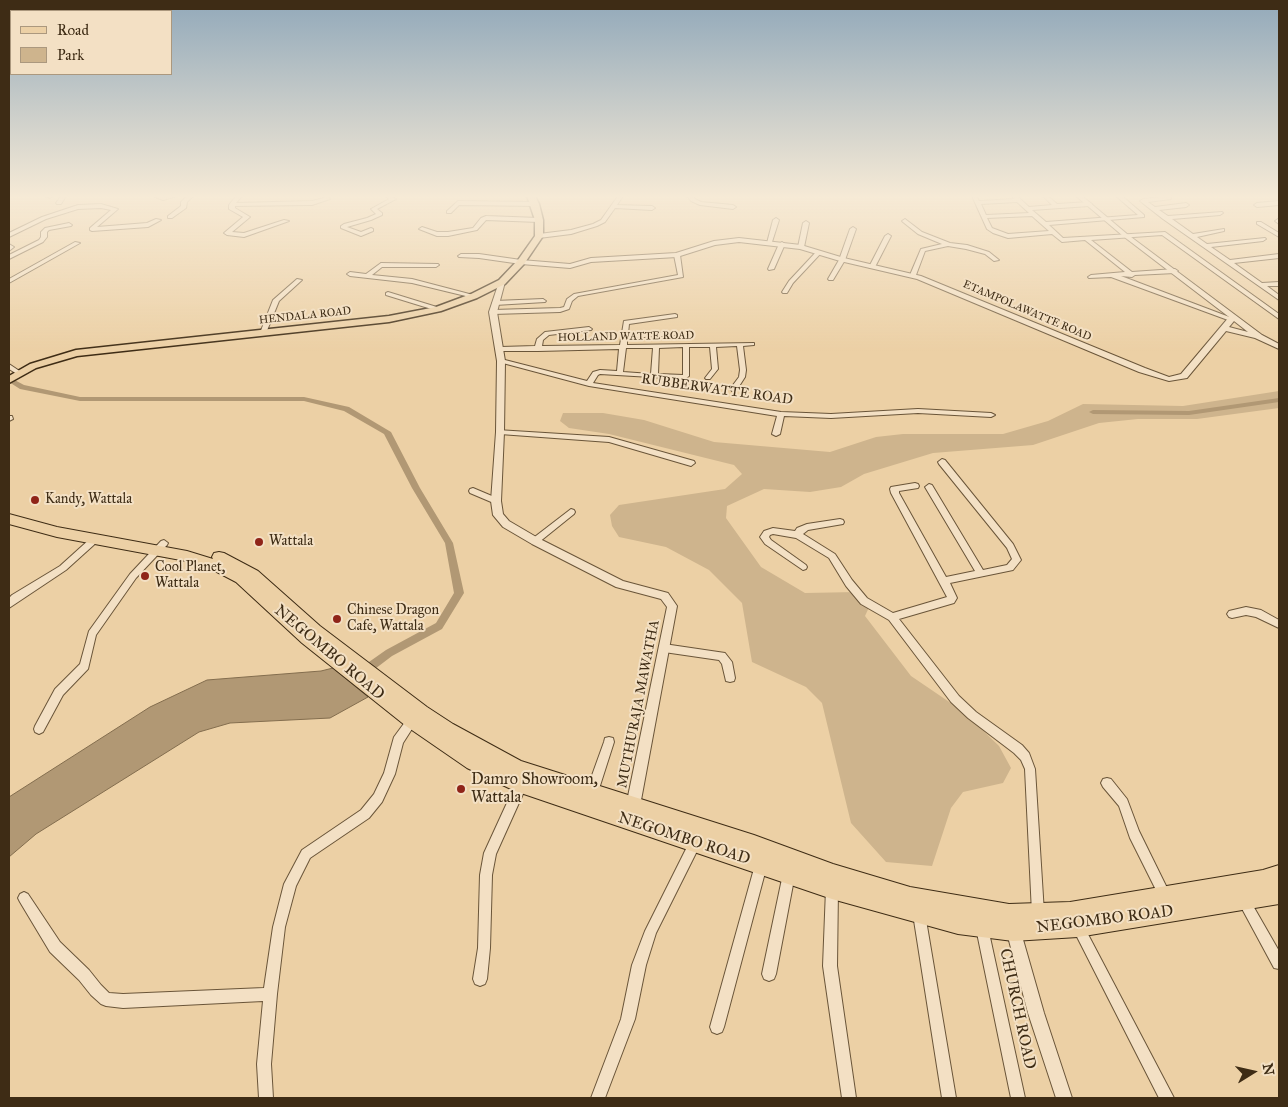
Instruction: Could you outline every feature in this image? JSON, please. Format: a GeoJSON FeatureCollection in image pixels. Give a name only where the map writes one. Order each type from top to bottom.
{"type":"FeatureCollection","features":[{"type":"Feature","properties":{"kind":"highway","name":"NEGOMBO ROAD"},"geometry":{"type":"LineString","coordinates":[[9,509],[65,526],[161,547],[210,562],[241,578],[307,638],[344,659],[388,694],[412,721],[473,762],[521,784],[631,814],[754,844],[833,873],[910,897],[1011,922],[1074,919],[1244,901],[1279,894]]}},
{"type":"Feature","properties":{"kind":"highway","name":"NEGOMBO ROAD"},"geometry":{"type":"LineString","coordinates":[[9,519],[94,540],[161,547]]}},
{"type":"Feature","properties":{"kind":"highway","name":"NEGOMBO ROAD"},"geometry":{"type":"LineString","coordinates":[[388,694],[517,768],[592,792],[631,814],[695,843],[832,889],[919,914],[982,928],[1011,922],[1038,913],[1074,919],[1165,896],[1263,880],[1279,875]]}},
{"type":"Feature","properties":{"kind":"main road","name":"HENDALA ROAD"},"geometry":{"type":"LineString","coordinates":[[14,376],[42,363],[76,353],[389,319],[438,309],[474,296],[502,282],[521,262],[531,248]]}},
{"type":"Feature","properties":{"kind":"street"},"geometry":{"type":"LineString","coordinates":[[9,257],[28,248]]}},
{"type":"Feature","properties":{"kind":"street"},"geometry":{"type":"LineString","coordinates":[[9,281],[69,248]]}},
{"type":"Feature","properties":{"kind":"street","name":"ETAMPOLAWATTE ROAD"},"geometry":{"type":"LineString","coordinates":[[521,262],[570,266],[591,260],[677,254],[698,248]]}},
{"type":"Feature","properties":{"kind":"street"},"geometry":{"type":"LineString","coordinates":[[771,269],[780,248]]}},
{"type":"Feature","properties":{"kind":"street","name":"ETAMPOLAWATTE ROAD"},"geometry":{"type":"LineString","coordinates":[[803,248],[842,260],[913,275],[1142,370],[1169,379],[1184,376],[1231,318]]}},
{"type":"Feature","properties":{"kind":"street"},"geometry":{"type":"LineString","coordinates":[[831,279],[842,260],[846,248]]}},
{"type":"Feature","properties":{"kind":"street"},"geometry":{"type":"LineString","coordinates":[[872,267],[882,248]]}},
{"type":"Feature","properties":{"kind":"street"},"geometry":{"type":"LineString","coordinates":[[913,275],[923,250],[935,248]]}},
{"type":"Feature","properties":{"kind":"street"},"geometry":{"type":"LineString","coordinates":[[969,248],[987,254],[996,260]]}},
{"type":"Feature","properties":{"kind":"street"},"geometry":{"type":"LineString","coordinates":[[1098,248],[1132,275]]}},
{"type":"Feature","properties":{"kind":"street"},"geometry":{"type":"LineString","coordinates":[[1143,248],[1175,271],[1231,318],[1259,337],[1279,347]]}},
{"type":"Feature","properties":{"kind":"street"},"geometry":{"type":"LineString","coordinates":[[1183,248],[1279,317]]}},
{"type":"Feature","properties":{"kind":"street"},"geometry":{"type":"LineString","coordinates":[[1208,248],[1279,298]]}},
{"type":"Feature","properties":{"kind":"street"},"geometry":{"type":"LineString","coordinates":[[785,292],[791,282],[819,252]]}},
{"type":"Feature","properties":{"kind":"street"},"geometry":{"type":"LineString","coordinates":[[494,308],[560,310],[567,308],[569,300],[576,295],[682,276],[677,254]]}},
{"type":"Feature","properties":{"kind":"street"},"geometry":{"type":"LineString","coordinates":[[460,256],[479,256],[521,262]]}},
{"type":"Feature","properties":{"kind":"street"},"geometry":{"type":"LineString","coordinates":[[1228,262],[1279,256]]}},
{"type":"Feature","properties":{"kind":"street"},"geometry":{"type":"LineString","coordinates":[[367,276],[381,265],[436,265]]}},
{"type":"Feature","properties":{"kind":"street"},"geometry":{"type":"LineString","coordinates":[[1090,276],[1175,271]]}},
{"type":"Feature","properties":{"kind":"street"},"geometry":{"type":"LineString","coordinates":[[350,274],[412,281],[474,296]]}},
{"type":"Feature","properties":{"kind":"street"},"geometry":{"type":"LineString","coordinates":[[1112,275],[1231,318]]}},
{"type":"Feature","properties":{"kind":"street"},"geometry":{"type":"LineString","coordinates":[[263,333],[276,300],[299,280]]}},
{"type":"Feature","properties":{"kind":"street","name":"MUTHURAJA MAWATHA"},"geometry":{"type":"LineString","coordinates":[[502,282],[494,308],[494,328],[501,349],[500,432],[496,501],[498,515],[506,524],[535,541],[620,584],[664,596],[672,606],[631,814]]}},
{"type":"Feature","properties":{"kind":"street"},"geometry":{"type":"LineString","coordinates":[[1260,285],[1279,284]]}},
{"type":"Feature","properties":{"kind":"street"},"geometry":{"type":"LineString","coordinates":[[388,294],[438,309]]}},
{"type":"Feature","properties":{"kind":"street"},"geometry":{"type":"LineString","coordinates":[[494,308],[543,301]]}},
{"type":"Feature","properties":{"kind":"street"},"geometry":{"type":"LineString","coordinates":[[620,372],[625,324],[628,321],[675,316]]}},
{"type":"Feature","properties":{"kind":"street"},"geometry":{"type":"LineString","coordinates":[[1224,328],[1259,337]]}},
{"type":"Feature","properties":{"kind":"street"},"geometry":{"type":"LineString","coordinates":[[538,348],[540,339],[547,333],[589,329]]}},
{"type":"Feature","properties":{"kind":"street"},"geometry":{"type":"LineString","coordinates":[[625,336],[676,334]]}},
{"type":"Feature","properties":{"kind":"street","name":"HOLLAND WATTE ROAD"},"geometry":{"type":"LineString","coordinates":[[501,349],[740,346],[752,344]]}},
{"type":"Feature","properties":{"kind":"street"},"geometry":{"type":"LineString","coordinates":[[654,376],[656,346]]}},
{"type":"Feature","properties":{"kind":"street"},"geometry":{"type":"LineString","coordinates":[[589,384],[597,372],[620,372],[685,378],[686,346]]}},
{"type":"Feature","properties":{"kind":"street"},"geometry":{"type":"LineString","coordinates":[[708,378],[715,368],[713,346]]}},
{"type":"Feature","properties":{"kind":"street"},"geometry":{"type":"LineString","coordinates":[[734,389],[742,377],[743,370],[740,346]]}},
{"type":"Feature","properties":{"kind":"street","name":"RUBBERWATTE ROAD"},"geometry":{"type":"LineString","coordinates":[[501,361],[589,384],[781,414],[831,416],[918,410],[991,415]]}},
{"type":"Feature","properties":{"kind":"street"},"geometry":{"type":"LineString","coordinates":[[9,366],[14,376]]}},
{"type":"Feature","properties":{"kind":"street"},"geometry":{"type":"LineString","coordinates":[[776,434],[781,414]]}},
{"type":"Feature","properties":{"kind":"street"},"geometry":{"type":"LineString","coordinates":[[500,432],[609,440],[691,463]]}},
{"type":"Feature","properties":{"kind":"street"},"geometry":{"type":"LineString","coordinates":[[942,462],[1010,546],[1017,560],[1010,568],[944,581]]}},
{"type":"Feature","properties":{"kind":"street"},"geometry":{"type":"LineString","coordinates":[[892,617],[952,598],[894,489],[915,486]]}},
{"type":"Feature","properties":{"kind":"street"},"geometry":{"type":"LineString","coordinates":[[929,487],[981,574]]}},
{"type":"Feature","properties":{"kind":"street"},"geometry":{"type":"LineString","coordinates":[[473,491],[496,501]]}},
{"type":"Feature","properties":{"kind":"street"},"geometry":{"type":"LineString","coordinates":[[535,541],[571,512]]}},
{"type":"Feature","properties":{"kind":"street"},"geometry":{"type":"LineString","coordinates":[[798,535],[800,530],[806,527],[840,522]]}},
{"type":"Feature","properties":{"kind":"street"},"geometry":{"type":"LineString","coordinates":[[803,567],[768,542],[764,537],[767,533],[798,535],[832,556],[849,583],[864,601],[892,617],[955,699],[972,715],[1018,749],[1025,757],[1030,769],[1038,913]]}},
{"type":"Feature","properties":{"kind":"street"},"geometry":{"type":"LineString","coordinates":[[9,604],[15,598],[63,568],[94,540]]}},
{"type":"Feature","properties":{"kind":"street"},"geometry":{"type":"LineString","coordinates":[[39,729],[59,692],[84,666],[92,634],[133,576],[161,547]]}},
{"type":"Feature","properties":{"kind":"street"},"geometry":{"type":"LineString","coordinates":[[1232,614],[1246,611],[1258,613],[1279,624]]}},
{"type":"Feature","properties":{"kind":"street"},"geometry":{"type":"LineString","coordinates":[[664,648],[722,656],[727,662],[730,678]]}},
{"type":"Feature","properties":{"kind":"street"},"geometry":{"type":"LineString","coordinates":[[266,1098],[264,1064],[270,994],[279,927],[290,884],[306,854],[364,814],[378,798],[389,774],[398,741],[412,721]]}},
{"type":"Feature","properties":{"kind":"street"},"geometry":{"type":"LineString","coordinates":[[592,792],[610,742]]}},
{"type":"Feature","properties":{"kind":"street"},"geometry":{"type":"LineString","coordinates":[[1106,783],[1122,803],[1134,834],[1165,896]]}},
{"type":"Feature","properties":{"kind":"street"},"geometry":{"type":"LineString","coordinates":[[480,979],[484,948],[485,899],[490,853],[521,784]]}},
{"type":"Feature","properties":{"kind":"street"},"geometry":{"type":"LineString","coordinates":[[598,1098],[628,1019],[637,972],[651,931],[695,843]]}},
{"type":"Feature","properties":{"kind":"street"},"geometry":{"type":"LineString","coordinates":[[717,1028],[761,865]]}},
{"type":"Feature","properties":{"kind":"street"},"geometry":{"type":"LineString","coordinates":[[769,974],[789,874]]}},
{"type":"Feature","properties":{"kind":"street"},"geometry":{"type":"LineString","coordinates":[[832,889],[830,966],[849,1098]]}},
{"type":"Feature","properties":{"kind":"street"},"geometry":{"type":"LineString","coordinates":[[24,898],[55,946],[106,999],[123,1001],[270,994]]}},
{"type":"Feature","properties":{"kind":"street"},"geometry":{"type":"LineString","coordinates":[[1244,901],[1279,963]]}},
{"type":"Feature","properties":{"kind":"street"},"geometry":{"type":"LineString","coordinates":[[919,914],[949,1098]]}},
{"type":"Feature","properties":{"kind":"street"},"geometry":{"type":"LineString","coordinates":[[1074,919],[1167,1098]]}},
{"type":"Feature","properties":{"kind":"street"},"geometry":{"type":"LineString","coordinates":[[1011,922],[1036,1013],[1064,1098]]}},
{"type":"Feature","properties":{"kind":"street","name":"CHURCH ROAD"},"geometry":{"type":"LineString","coordinates":[[982,928],[1018,1098]]}},
{"type":"Feature","properties":{"kind":"green space"},"geometry":{"type":"Polygon","coordinates":[[[1279,391],[1279,408],[1197,419],[1138,419],[1099,423],[1033,445],[933,453],[864,474],[841,487],[810,492],[764,489],[727,506],[726,518],[761,567],[805,593],[857,592],[871,603],[865,616],[911,676],[964,712],[999,746],[1011,768],[1003,783],[963,792],[951,808],[932,866],[886,862],[851,823],[822,703],[806,687],[752,662],[742,603],[709,570],[666,547],[619,537],[612,526],[610,515],[619,505],[725,489],[742,474],[734,465],[609,434],[569,428],[560,421],[563,413],[603,413],[644,420],[714,442],[830,452],[876,437],[903,434],[1003,434],[1048,421],[1083,404],[1183,406],[1279,391]]]}},
{"type":"Feature","properties":{"kind":"shaded area"},"geometry":{"type":"Polygon","coordinates":[[[333,668],[368,697],[330,718],[230,723],[199,732],[36,834],[9,857],[9,797],[150,707],[207,680],[321,671],[333,668]]]}},
{"type":"Feature","properties":{"kind":"waterway"},"geometry":{"type":"LineString","coordinates":[[9,379],[22,387],[80,399],[304,399],[346,409],[387,432],[416,488],[449,543],[459,593],[439,626],[389,653],[363,672]]}},
{"type":"Feature","properties":{"kind":"waterway"},"geometry":{"type":"LineString","coordinates":[[1095,412],[1093,412],[1189,413],[1279,400]]}},
{"type":"Feature","properties":{"kind":"place","name":"Kandy, Wattala"},"geometry":{"type":"Point","coordinates":[35,500]}},
{"type":"Feature","properties":{"kind":"place","name":"Wattala"},"geometry":{"type":"Point","coordinates":[259,542]}},
{"type":"Feature","properties":{"kind":"place","name":"Cool Planet, Wattala"},"geometry":{"type":"Point","coordinates":[145,576]}},
{"type":"Feature","properties":{"kind":"place","name":"Chinese Dragon Cafe, Wattala"},"geometry":{"type":"Point","coordinates":[337,619]}},
{"type":"Feature","properties":{"kind":"place","name":"Damro Showroom, Wattala"},"geometry":{"type":"Point","coordinates":[461,789]}}]}
